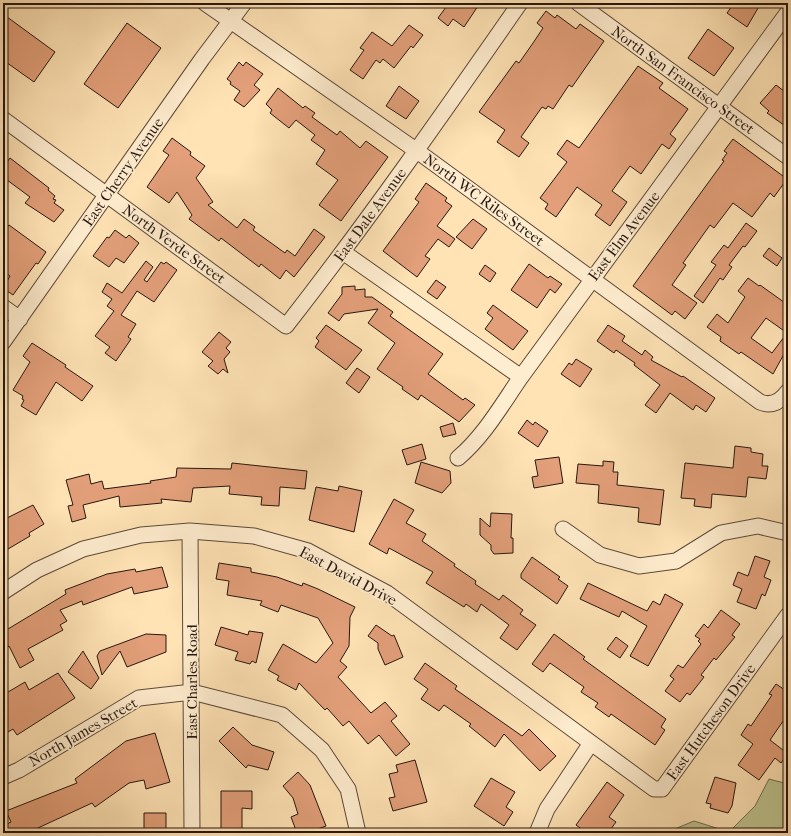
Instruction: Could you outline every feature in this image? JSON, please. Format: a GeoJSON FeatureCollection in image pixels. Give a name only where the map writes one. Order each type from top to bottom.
{"type":"FeatureCollection","features":[{"type":"Feature","properties":{"kind":"street","name":"North WC Riles Street"},"geometry":{"type":"LineString","coordinates":[[205,3],[417,151],[760,402],[766,405],[781,401],[788,391]]}},
{"type":"Feature","properties":{"kind":"street","name":"East Cherry Avenue"},"geometry":{"type":"LineString","coordinates":[[3,342],[106,195],[244,3]]}},
{"type":"Feature","properties":{"kind":"street","name":"East Dale Avenue"},"geometry":{"type":"LineString","coordinates":[[286,326],[343,252],[417,151],[520,3]]}},
{"type":"Feature","properties":{"kind":"street","name":"North San Francisco Street"},"geometry":{"type":"LineString","coordinates":[[578,3],[788,157]]}},
{"type":"Feature","properties":{"kind":"street","name":"East Elm Avenue"},"geometry":{"type":"LineString","coordinates":[[458,458],[482,435],[521,377],[720,107],[788,12]]}},
{"type":"Feature","properties":{"kind":"street","name":"North Verde Street"},"geometry":{"type":"LineString","coordinates":[[3,120],[286,326]]}},
{"type":"Feature","properties":{"kind":"street"},"geometry":{"type":"LineString","coordinates":[[343,252],[521,377]]}},
{"type":"Feature","properties":{"kind":"street"},"geometry":{"type":"LineString","coordinates":[[3,307],[20,319]]}},
{"type":"Feature","properties":{"kind":"street"},"geometry":{"type":"LineString","coordinates":[[563,529],[600,555],[639,566],[676,561],[721,533],[758,526],[788,533]]}},
{"type":"Feature","properties":{"kind":"street","name":"East David Drive"},"geometry":{"type":"LineString","coordinates":[[3,592],[37,570],[83,549],[140,535],[190,531],[254,536],[308,552],[381,590],[591,742]]}},
{"type":"Feature","properties":{"kind":"street","name":"East Charles Road"},"geometry":{"type":"LineString","coordinates":[[190,531],[192,833]]}},
{"type":"Feature","properties":{"kind":"street","name":"East Hutcheson Drive"},"geometry":{"type":"LineString","coordinates":[[591,742],[654,789],[662,789],[788,615]]}},
{"type":"Feature","properties":{"kind":"street","name":"North James Street"},"geometry":{"type":"LineString","coordinates":[[3,777],[18,770],[139,698],[192,692],[282,715],[322,750],[348,789],[358,833]]}},
{"type":"Feature","properties":{"kind":"street"},"geometry":{"type":"LineString","coordinates":[[537,833],[547,809],[591,742]]}},
{"type":"Feature","properties":{"kind":"green space"},"geometry":{"type":"Polygon","coordinates":[[[769,779],[788,784],[788,833],[665,833],[694,821],[729,832],[755,806],[769,779]]]}},
{"type":"Feature","properties":{"kind":"building"},"geometry":{"type":"Polygon","coordinates":[[[449,3],[480,3],[464,27],[453,19],[448,26],[438,18],[449,3]]]}},
{"type":"Feature","properties":{"kind":"building"},"geometry":{"type":"Polygon","coordinates":[[[734,3],[761,3],[747,27],[727,13],[734,3]]]}},
{"type":"Feature","properties":{"kind":"building"},"geometry":{"type":"Polygon","coordinates":[[[546,11],[555,18],[557,15],[576,29],[580,24],[604,41],[572,87],[569,85],[553,109],[548,106],[546,109],[542,107],[521,137],[529,143],[519,157],[497,142],[505,130],[479,112],[516,61],[519,63],[543,28],[537,23],[546,11]]]}},
{"type":"Feature","properties":{"kind":"building"},"geometry":{"type":"Polygon","coordinates":[[[3,14],[55,52],[34,82],[3,60],[3,14]]]}},
{"type":"Feature","properties":{"kind":"building"},"geometry":{"type":"Polygon","coordinates":[[[127,23],[161,48],[118,108],[84,84],[127,23]]]}},
{"type":"Feature","properties":{"kind":"building"},"geometry":{"type":"Polygon","coordinates":[[[409,25],[423,35],[413,48],[411,46],[394,68],[383,59],[380,63],[376,60],[363,79],[350,70],[364,50],[360,48],[372,32],[392,46],[409,25]]]}},
{"type":"Feature","properties":{"kind":"building"},"geometry":{"type":"Polygon","coordinates":[[[708,29],[734,48],[714,76],[688,58],[708,29]]]}},
{"type":"Feature","properties":{"kind":"building"},"geometry":{"type":"Polygon","coordinates":[[[239,62],[243,66],[246,62],[263,74],[254,85],[260,90],[244,107],[234,100],[240,91],[230,84],[231,82],[227,79],[239,62]]]}},
{"type":"Feature","properties":{"kind":"building"},"geometry":{"type":"Polygon","coordinates":[[[638,66],[663,83],[659,88],[688,109],[670,134],[676,139],[669,149],[662,144],[641,174],[630,166],[612,191],[627,202],[610,226],[595,215],[602,205],[577,187],[556,217],[545,209],[548,204],[540,198],[567,162],[557,154],[567,140],[579,148],[638,66]]]}},
{"type":"Feature","properties":{"kind":"building"},"geometry":{"type":"Polygon","coordinates":[[[776,85],[788,94],[788,128],[767,113],[769,111],[760,103],[776,85]]]}},
{"type":"Feature","properties":{"kind":"building"},"geometry":{"type":"Polygon","coordinates":[[[399,86],[419,101],[406,119],[386,106],[399,86]]]}},
{"type":"Feature","properties":{"kind":"building"},"geometry":{"type":"Polygon","coordinates":[[[278,88],[303,108],[305,106],[315,113],[312,117],[337,135],[340,131],[360,148],[366,141],[388,157],[341,221],[319,205],[338,180],[316,164],[325,150],[311,140],[315,135],[296,120],[289,128],[270,113],[272,110],[266,104],[278,88]]]}},
{"type":"Feature","properties":{"kind":"building"},"geometry":{"type":"Polygon","coordinates":[[[172,138],[191,152],[190,155],[205,166],[196,178],[213,202],[208,205],[237,228],[244,219],[255,227],[253,230],[285,253],[287,250],[295,256],[314,229],[325,237],[294,277],[286,270],[280,279],[261,264],[259,267],[221,238],[219,241],[189,219],[192,215],[177,192],[169,203],[147,187],[169,155],[163,151],[172,138]]]}},
{"type":"Feature","properties":{"kind":"building"},"geometry":{"type":"Polygon","coordinates":[[[733,139],[787,179],[774,197],[770,193],[752,217],[733,203],[714,228],[710,225],[683,263],[686,265],[672,285],[697,303],[685,319],[675,311],[672,315],[633,286],[724,161],[722,160],[727,153],[724,151],[733,139]]]}},
{"type":"Feature","properties":{"kind":"building"},"geometry":{"type":"Polygon","coordinates":[[[10,158],[49,188],[48,190],[55,196],[53,199],[56,200],[54,203],[64,210],[54,222],[25,203],[30,197],[3,177],[3,167],[10,158]]]}},
{"type":"Feature","properties":{"kind":"building"},"geometry":{"type":"Polygon","coordinates":[[[426,183],[447,198],[445,201],[452,206],[437,226],[455,239],[449,247],[438,239],[425,256],[430,259],[417,277],[383,251],[419,202],[415,199],[426,183]]]}},
{"type":"Feature","properties":{"kind":"building"},"geometry":{"type":"Polygon","coordinates":[[[473,219],[487,229],[472,249],[456,237],[473,219]]]}},
{"type":"Feature","properties":{"kind":"building"},"geometry":{"type":"Polygon","coordinates":[[[746,223],[757,231],[745,247],[743,246],[729,265],[732,267],[723,280],[720,278],[703,303],[694,296],[716,265],[711,262],[724,245],[728,248],[746,223]]]}},
{"type":"Feature","properties":{"kind":"building"},"geometry":{"type":"Polygon","coordinates":[[[9,225],[46,252],[38,264],[36,263],[13,295],[3,288],[10,276],[3,271],[3,233],[9,225]]]}},
{"type":"Feature","properties":{"kind":"building"},"geometry":{"type":"Polygon","coordinates":[[[115,230],[126,238],[129,235],[139,243],[124,263],[116,258],[109,267],[93,256],[107,237],[109,238],[115,230]]]}},
{"type":"Feature","properties":{"kind":"building"},"geometry":{"type":"Polygon","coordinates":[[[769,248],[782,258],[777,266],[763,256],[769,248]]]}},
{"type":"Feature","properties":{"kind":"building"},"geometry":{"type":"Polygon","coordinates":[[[146,261],[153,267],[144,280],[147,282],[161,262],[164,264],[166,262],[177,270],[154,302],[137,291],[121,315],[136,324],[128,337],[131,339],[116,361],[105,353],[110,347],[95,336],[114,311],[107,306],[112,299],[102,292],[107,283],[122,293],[146,261]]]}},
{"type":"Feature","properties":{"kind":"building"},"geometry":{"type":"Polygon","coordinates":[[[529,264],[548,278],[550,276],[562,284],[555,293],[550,289],[537,308],[511,290],[529,264]]]}},
{"type":"Feature","properties":{"kind":"building"},"geometry":{"type":"Polygon","coordinates":[[[485,265],[496,273],[490,282],[479,274],[485,265]]]}},
{"type":"Feature","properties":{"kind":"building"},"geometry":{"type":"Polygon","coordinates":[[[748,278],[788,305],[788,357],[784,354],[773,374],[741,352],[739,354],[720,341],[721,337],[707,327],[717,314],[728,323],[745,297],[738,291],[748,278]],[[766,318],[751,338],[772,353],[787,333],[766,318]]]}},
{"type":"Feature","properties":{"kind":"building"},"geometry":{"type":"Polygon","coordinates":[[[436,280],[446,287],[437,299],[427,292],[436,280]]]}},
{"type":"Feature","properties":{"kind":"building"},"geometry":{"type":"Polygon","coordinates":[[[355,286],[355,290],[365,289],[365,297],[372,297],[393,312],[390,316],[443,354],[428,374],[463,400],[465,398],[475,405],[459,422],[421,395],[418,400],[402,389],[403,387],[377,369],[395,343],[368,323],[378,309],[344,314],[339,321],[328,313],[342,294],[342,287],[355,286]]]}},
{"type":"Feature","properties":{"kind":"building"},"geometry":{"type":"Polygon","coordinates":[[[493,305],[528,331],[513,350],[485,329],[493,318],[487,313],[493,305]]]}},
{"type":"Feature","properties":{"kind":"building"},"geometry":{"type":"Polygon","coordinates":[[[326,325],[362,350],[346,370],[315,347],[319,341],[316,338],[326,325]]]}},
{"type":"Feature","properties":{"kind":"building"},"geometry":{"type":"Polygon","coordinates":[[[608,325],[625,336],[622,341],[642,355],[645,350],[653,357],[651,360],[682,377],[683,376],[715,398],[706,412],[696,405],[693,410],[670,393],[656,413],[645,405],[660,385],[634,365],[635,363],[616,350],[614,353],[597,341],[608,325]]]}},
{"type":"Feature","properties":{"kind":"building"},"geometry":{"type":"Polygon","coordinates":[[[219,332],[231,342],[226,348],[230,352],[224,359],[228,373],[223,369],[218,374],[208,366],[213,361],[202,352],[219,332]]]}},
{"type":"Feature","properties":{"kind":"building"},"geometry":{"type":"Polygon","coordinates":[[[32,343],[66,365],[65,367],[93,386],[82,401],[56,382],[36,415],[21,406],[24,400],[22,399],[23,396],[13,390],[30,362],[23,356],[32,343]]]}},
{"type":"Feature","properties":{"kind":"building"},"geometry":{"type":"Polygon","coordinates":[[[576,359],[592,369],[580,387],[561,374],[569,363],[572,365],[576,359]]]}},
{"type":"Feature","properties":{"kind":"building"},"geometry":{"type":"Polygon","coordinates":[[[357,368],[370,377],[359,393],[346,383],[357,368]]]}},
{"type":"Feature","properties":{"kind":"building"},"geometry":{"type":"Polygon","coordinates":[[[527,420],[533,425],[535,422],[548,431],[538,447],[518,433],[527,420]]]}},
{"type":"Feature","properties":{"kind":"building"},"geometry":{"type":"Polygon","coordinates":[[[453,423],[456,434],[443,437],[440,427],[453,423]]]}},
{"type":"Feature","properties":{"kind":"building"},"geometry":{"type":"Polygon","coordinates":[[[422,444],[426,459],[407,465],[402,450],[422,444]]]}},
{"type":"Feature","properties":{"kind":"building"},"geometry":{"type":"Polygon","coordinates":[[[735,446],[751,448],[751,452],[763,454],[762,466],[768,466],[766,479],[748,477],[746,497],[712,494],[711,508],[694,506],[695,499],[681,498],[685,463],[733,468],[735,446]]]}},
{"type":"Feature","properties":{"kind":"building"},"geometry":{"type":"Polygon","coordinates":[[[559,457],[563,483],[534,488],[532,477],[538,476],[535,460],[559,457]]]}},
{"type":"Feature","properties":{"kind":"building"},"geometry":{"type":"Polygon","coordinates":[[[603,461],[614,462],[613,472],[618,472],[617,485],[664,490],[660,525],[638,522],[639,508],[598,503],[599,485],[576,483],[578,464],[603,466],[603,461]]]}},
{"type":"Feature","properties":{"kind":"building"},"geometry":{"type":"Polygon","coordinates":[[[421,462],[450,471],[451,483],[442,493],[415,483],[421,462]]]}},
{"type":"Feature","properties":{"kind":"building"},"geometry":{"type":"Polygon","coordinates":[[[232,463],[307,471],[305,489],[280,487],[279,506],[261,505],[262,497],[229,494],[230,486],[193,488],[191,502],[161,499],[162,503],[120,507],[119,496],[83,505],[86,518],[72,522],[68,506],[73,505],[66,480],[89,474],[91,484],[102,481],[104,489],[151,483],[150,481],[176,477],[177,468],[231,469],[232,463]]]}},
{"type":"Feature","properties":{"kind":"building"},"geometry":{"type":"Polygon","coordinates":[[[339,486],[362,491],[354,532],[309,520],[316,487],[338,491],[339,486]]]}},
{"type":"Feature","properties":{"kind":"building"},"geometry":{"type":"Polygon","coordinates":[[[394,499],[414,510],[406,523],[426,534],[422,541],[476,581],[475,584],[499,600],[503,595],[523,610],[520,614],[536,625],[517,650],[500,638],[509,625],[481,604],[477,612],[466,604],[464,607],[426,583],[433,572],[389,548],[387,554],[369,544],[394,499]]]}},
{"type":"Feature","properties":{"kind":"building"},"geometry":{"type":"Polygon","coordinates":[[[33,505],[44,524],[29,533],[30,536],[3,552],[3,520],[33,505]]]}},
{"type":"Feature","properties":{"kind":"building"},"geometry":{"type":"Polygon","coordinates":[[[491,513],[512,514],[511,538],[513,538],[513,553],[494,554],[491,550],[491,545],[480,535],[480,518],[490,527],[491,513]]]}},
{"type":"Feature","properties":{"kind":"building"},"geometry":{"type":"Polygon","coordinates":[[[755,556],[770,561],[764,577],[771,580],[765,596],[762,594],[756,609],[737,602],[742,589],[733,585],[738,572],[748,576],[755,556]]]}},
{"type":"Feature","properties":{"kind":"building"},"geometry":{"type":"Polygon","coordinates":[[[532,557],[560,577],[558,579],[568,586],[557,604],[521,578],[521,574],[532,557]]]}},
{"type":"Feature","properties":{"kind":"building"},"geometry":{"type":"Polygon","coordinates":[[[219,563],[251,568],[251,572],[277,577],[302,586],[303,583],[355,607],[350,617],[349,646],[340,661],[347,667],[338,677],[371,713],[385,702],[397,716],[391,721],[410,744],[396,756],[379,735],[368,744],[349,721],[343,726],[327,708],[325,710],[299,683],[296,690],[277,680],[279,676],[268,670],[283,644],[316,663],[333,643],[318,618],[281,605],[278,612],[260,605],[262,601],[227,595],[229,581],[216,579],[219,563]]]}},
{"type":"Feature","properties":{"kind":"building"},"geometry":{"type":"Polygon","coordinates":[[[162,567],[168,587],[134,594],[132,587],[83,605],[82,601],[60,610],[67,621],[60,625],[63,630],[28,649],[34,660],[20,668],[9,646],[3,650],[3,632],[66,594],[65,590],[107,574],[135,569],[136,572],[162,567]]]}},
{"type":"Feature","properties":{"kind":"building"},"geometry":{"type":"Polygon","coordinates":[[[588,583],[647,611],[653,601],[660,605],[665,594],[683,604],[648,666],[630,656],[647,626],[622,611],[619,617],[580,599],[588,583]]]}},
{"type":"Feature","properties":{"kind":"building"},"geometry":{"type":"Polygon","coordinates":[[[721,610],[740,624],[732,635],[735,637],[716,660],[714,658],[701,675],[704,677],[690,695],[687,693],[680,702],[665,691],[674,679],[670,676],[678,665],[683,668],[701,644],[698,641],[700,639],[695,636],[704,624],[708,628],[721,610]]]}},
{"type":"Feature","properties":{"kind":"building"},"geometry":{"type":"Polygon","coordinates":[[[376,625],[392,636],[394,635],[403,657],[385,665],[378,649],[378,643],[368,636],[376,625]]]}},
{"type":"Feature","properties":{"kind":"building"},"geometry":{"type":"Polygon","coordinates":[[[221,627],[248,635],[249,631],[263,633],[256,663],[252,661],[250,664],[235,660],[238,652],[215,645],[221,627]]]}},
{"type":"Feature","properties":{"kind":"building"},"geometry":{"type":"Polygon","coordinates":[[[146,634],[166,635],[166,652],[127,667],[120,651],[102,675],[97,656],[100,651],[146,634]]]}},
{"type":"Feature","properties":{"kind":"building"},"geometry":{"type":"Polygon","coordinates":[[[554,634],[585,657],[583,659],[666,719],[661,727],[665,730],[655,745],[611,714],[609,717],[595,707],[598,703],[581,692],[584,687],[550,663],[543,672],[532,664],[554,634]]]}},
{"type":"Feature","properties":{"kind":"building"},"geometry":{"type":"Polygon","coordinates":[[[616,637],[628,646],[620,658],[607,649],[616,637]]]}},
{"type":"Feature","properties":{"kind":"building"},"geometry":{"type":"Polygon","coordinates":[[[83,651],[99,678],[91,689],[68,672],[83,651]]]}},
{"type":"Feature","properties":{"kind":"building"},"geometry":{"type":"Polygon","coordinates":[[[425,663],[457,686],[455,689],[522,736],[529,729],[556,756],[540,771],[504,734],[495,747],[469,726],[471,724],[444,705],[439,711],[421,699],[428,689],[414,679],[425,663]]]}},
{"type":"Feature","properties":{"kind":"building"},"geometry":{"type":"Polygon","coordinates":[[[58,673],[75,698],[17,735],[13,729],[3,735],[3,695],[25,682],[29,690],[58,673]]]}},
{"type":"Feature","properties":{"kind":"building"},"geometry":{"type":"Polygon","coordinates":[[[776,684],[788,692],[788,714],[770,740],[788,754],[781,763],[775,758],[759,780],[738,765],[753,744],[741,735],[748,724],[751,726],[772,695],[769,694],[776,684]]]}},
{"type":"Feature","properties":{"kind":"building"},"geometry":{"type":"Polygon","coordinates":[[[233,727],[252,745],[274,752],[268,770],[248,765],[246,768],[219,741],[233,727]]]}},
{"type":"Feature","properties":{"kind":"building"},"geometry":{"type":"Polygon","coordinates":[[[155,733],[170,782],[146,789],[144,780],[129,783],[95,807],[92,803],[27,833],[3,833],[3,826],[11,822],[6,811],[77,783],[75,779],[126,741],[155,733]]]}},
{"type":"Feature","properties":{"kind":"building"},"geometry":{"type":"Polygon","coordinates":[[[415,760],[427,802],[393,811],[389,798],[395,797],[389,774],[398,772],[396,765],[415,760]]]}},
{"type":"Feature","properties":{"kind":"building"},"geometry":{"type":"Polygon","coordinates":[[[298,772],[310,785],[326,826],[307,833],[297,833],[291,817],[298,814],[293,798],[283,786],[298,772]]]}},
{"type":"Feature","properties":{"kind":"building"},"geometry":{"type":"Polygon","coordinates":[[[715,777],[736,783],[732,806],[728,813],[710,808],[711,804],[706,803],[715,777]]]}},
{"type":"Feature","properties":{"kind":"building"},"geometry":{"type":"Polygon","coordinates":[[[491,778],[515,792],[506,807],[513,812],[504,826],[474,806],[491,778]]]}},
{"type":"Feature","properties":{"kind":"building"},"geometry":{"type":"Polygon","coordinates":[[[607,782],[624,795],[609,817],[616,822],[608,833],[587,833],[576,825],[607,782]]]}},
{"type":"Feature","properties":{"kind":"building"},"geometry":{"type":"Polygon","coordinates":[[[221,791],[252,791],[252,809],[242,808],[242,833],[221,833],[221,791]]]}},
{"type":"Feature","properties":{"kind":"building"},"geometry":{"type":"Polygon","coordinates":[[[144,813],[166,813],[166,833],[144,833],[144,813]]]}}]}
